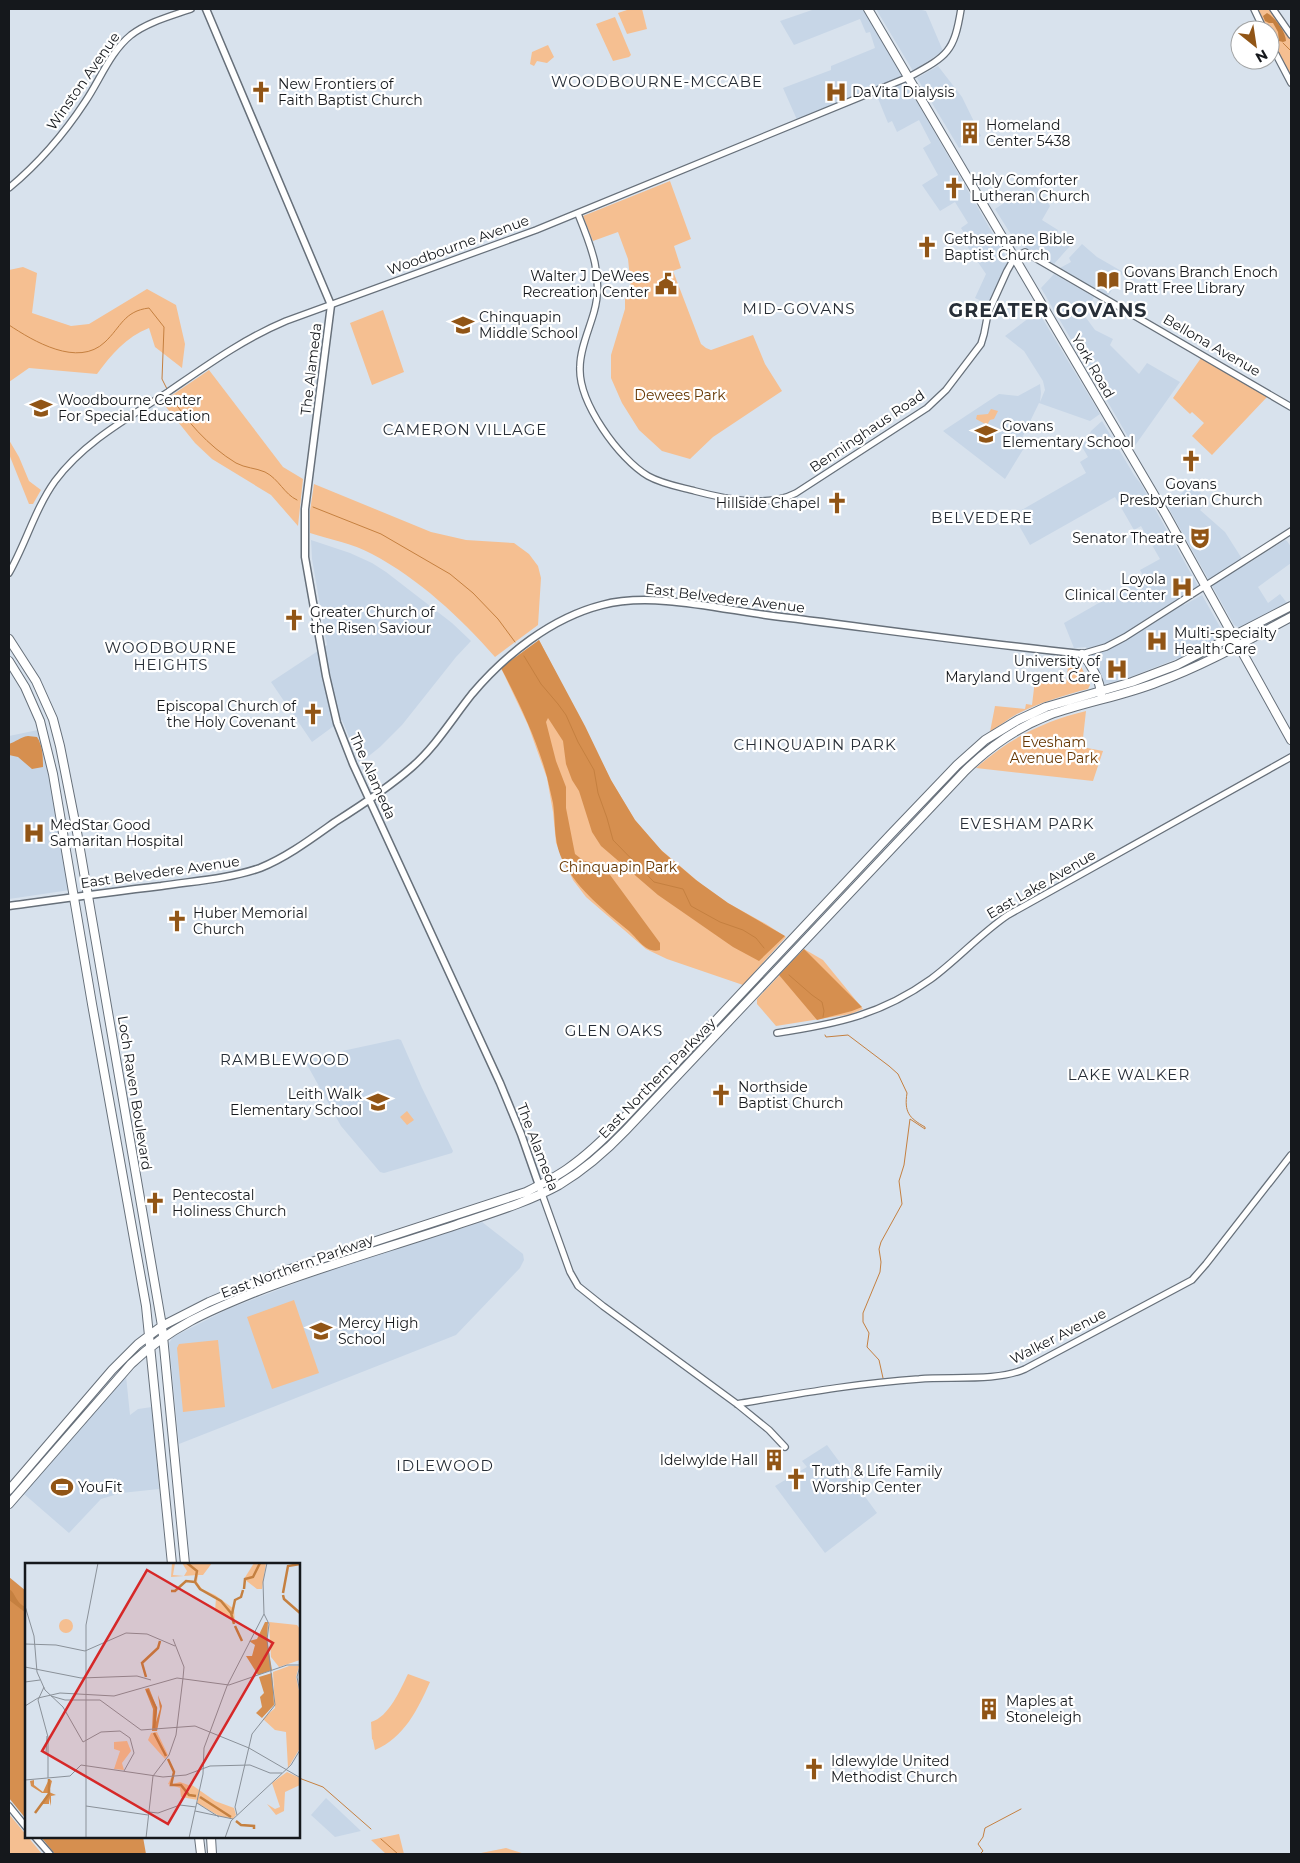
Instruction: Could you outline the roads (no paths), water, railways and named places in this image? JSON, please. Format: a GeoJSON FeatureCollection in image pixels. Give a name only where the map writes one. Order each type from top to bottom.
{"type":"FeatureCollection","features":[{"type":"Feature","properties":{"kind":"main road","name":"The Alameda"},"geometry":{"type":"LineString","coordinates":[[206,9],[331,306],[306,509],[305,548],[311,592],[334,714],[369,800],[500,1083],[542,1194]]}},
{"type":"Feature","properties":{"kind":"main road","name":"York Road"},"geometry":{"type":"LineString","coordinates":[[868,9],[1206,586],[1291,740]]}},
{"type":"Feature","properties":{"kind":"main road","name":"East Belvedere Avenue"},"geometry":{"type":"LineString","coordinates":[[9,906],[220,878],[257,868],[289,853],[388,787],[422,758],[473,693],[515,652],[560,622],[586,610],[608,604],[625,601],[656,601],[933,638],[1082,654]]}},
{"type":"Feature","properties":{"kind":"main road","name":"East Northern Parkway"},"geometry":{"type":"LineString","coordinates":[[9,1490],[112,1370],[162,1326],[209,1302],[278,1273],[509,1199],[540,1185],[566,1170],[605,1138],[891,834],[972,751],[1002,729],[1032,713],[1062,701],[1132,682],[1177,665],[1291,606]]}},
{"type":"Feature","properties":{"kind":"main road","name":"East Northern Parkway"},"geometry":{"type":"LineString","coordinates":[[9,1504],[116,1380],[151,1345],[186,1322],[214,1309],[314,1270],[496,1212],[542,1194],[579,1172],[618,1138],[978,758],[1002,740],[1036,721],[1065,710],[1102,701],[1180,674],[1291,616]]}},
{"type":"Feature","properties":{"kind":"main road","name":"Loch Raven Boulevard"},"geometry":{"type":"LineString","coordinates":[[9,639],[36,681],[47,704],[58,735],[77,832],[162,1326],[185,1563]]}},
{"type":"Feature","properties":{"kind":"main road"},"geometry":{"type":"LineString","coordinates":[[1082,654],[1102,701]]}},
{"type":"Feature","properties":{"kind":"main road","name":"Loch Raven Boulevard"},"geometry":{"type":"LineString","coordinates":[[9,661],[29,696],[45,737],[74,897],[146,1306],[172,1563]]}},
{"type":"Feature","properties":{"kind":"main road"},"geometry":{"type":"LineString","coordinates":[[200,1838],[204,1842],[210,1838]]}},
{"type":"Feature","properties":{"kind":"main road"},"geometry":{"type":"LineString","coordinates":[[200,1838],[201,1854]]}},
{"type":"Feature","properties":{"kind":"main road"},"geometry":{"type":"LineString","coordinates":[[211,1838],[212,1854]]}},
{"type":"Feature","properties":{"kind":"street","name":"Winston Avenue"},"geometry":{"type":"LineString","coordinates":[[9,188],[60,137],[86,101],[116,51],[126,40],[147,26],[191,9]]}},
{"type":"Feature","properties":{"kind":"street","name":"Woodbourne Avenue"},"geometry":{"type":"LineString","coordinates":[[9,573],[41,504],[56,480],[81,453],[103,434],[239,345],[261,332],[578,214],[909,77],[938,60],[948,51],[956,34],[961,9]]}},
{"type":"Feature","properties":{"kind":"street"},"geometry":{"type":"LineString","coordinates":[[1273,9],[1291,35]]}},
{"type":"Feature","properties":{"kind":"street"},"geometry":{"type":"LineString","coordinates":[[1280,62],[1291,83]]}},
{"type":"Feature","properties":{"kind":"street","name":"Benninghaus Road"},"geometry":{"type":"LineString","coordinates":[[578,214],[592,248],[598,276],[596,303],[580,367],[581,383],[587,402],[618,450],[638,469],[657,480],[711,495],[764,501],[792,496],[927,408],[941,396],[982,340],[988,313],[1015,257]]}},
{"type":"Feature","properties":{"kind":"street","name":"Bellona Avenue"},"geometry":{"type":"LineString","coordinates":[[1015,257],[1025,252],[1291,407]]}},
{"type":"Feature","properties":{"kind":"street","name":"East Belvedere Avenue"},"geometry":{"type":"LineString","coordinates":[[1082,654],[1098,650],[1119,641],[1291,531]]}},
{"type":"Feature","properties":{"kind":"street","name":"East Lake Avenue"},"geometry":{"type":"LineString","coordinates":[[777,1033],[856,1018],[895,1001],[931,979],[976,939],[1008,915],[1291,757]]}},
{"type":"Feature","properties":{"kind":"street","name":"Walker Avenue"},"geometry":{"type":"LineString","coordinates":[[737,1404],[884,1382],[1006,1375],[1024,1369],[1192,1280],[1291,1155]]}},
{"type":"Feature","properties":{"kind":"street","name":"The Alameda"},"geometry":{"type":"LineString","coordinates":[[542,1194],[570,1272],[578,1286],[737,1404],[784,1445]]}},
{"type":"Feature","properties":{"kind":"street"},"geometry":{"type":"LineString","coordinates":[[9,1806],[25,1826]]}},
{"type":"Feature","properties":{"kind":"street"},"geometry":{"type":"LineString","coordinates":[[36,1838],[50,1854]]}},
{"type":"Feature","properties":{"kind":"waterway"},"geometry":{"type":"LineString","coordinates":[[1283,43],[1291,51]]}},
{"type":"Feature","properties":{"kind":"waterway"},"geometry":{"type":"LineString","coordinates":[[9,325],[30,338],[56,349],[82,353],[94,349],[105,342],[128,316],[134,312],[149,308],[164,327],[162,379],[167,389]]}},
{"type":"Feature","properties":{"kind":"waterway"},"geometry":{"type":"LineString","coordinates":[[169,393],[190,423],[216,449],[236,463],[270,475],[288,494],[297,500]]}},
{"type":"Feature","properties":{"kind":"waterway"},"geometry":{"type":"LineString","coordinates":[[313,507],[381,534],[450,574],[473,593],[498,619],[515,642]]}},
{"type":"Feature","properties":{"kind":"waterway"},"geometry":{"type":"LineString","coordinates":[[524,656],[541,684],[566,715],[578,742],[594,770],[598,793],[613,840],[654,882],[683,889],[691,906],[720,922],[743,930],[756,938],[764,948]]}},
{"type":"Feature","properties":{"kind":"waterway"},"geometry":{"type":"LineString","coordinates":[[789,975],[822,1002],[823,1017]]}},
{"type":"Feature","properties":{"kind":"waterway"},"geometry":{"type":"LineString","coordinates":[[825,1035],[826,1037],[848,1035],[898,1074],[907,1093],[906,1105],[909,1114],[915,1121],[925,1127],[925,1129],[910,1119],[904,1165],[899,1181],[902,1204],[881,1242],[879,1249],[880,1272],[863,1313],[863,1322],[869,1333],[867,1347],[879,1360],[883,1378]]}},
{"type":"Feature","properties":{"kind":"waterway"},"geometry":{"type":"LineString","coordinates":[[300,1778],[323,1787],[371,1829]]}},
{"type":"Feature","properties":{"kind":"waterway"},"geometry":{"type":"LineString","coordinates":[[980,1854],[983,1851],[978,1844],[983,1837],[985,1828],[1021,1809]]}},
{"type":"Feature","properties":{"kind":"waterway"},"geometry":{"type":"LineString","coordinates":[[381,1839],[398,1854]]}},
{"type":"Feature","properties":{"kind":"place","name":"New Frontiers of Faith Baptist Church"},"geometry":{"type":"Point","coordinates":[261,92]}},
{"type":"Feature","properties":{"kind":"place","name":"DaVita Dialysis"},"geometry":{"type":"Point","coordinates":[836,92]}},
{"type":"Feature","properties":{"kind":"place","name":"Homeland Center 5438"},"geometry":{"type":"Point","coordinates":[970,133]}},
{"type":"Feature","properties":{"kind":"place","name":"Holy Comforter Lutheran Church"},"geometry":{"type":"Point","coordinates":[954,188]}},
{"type":"Feature","properties":{"kind":"place","name":"Gethsemane Bible Baptist Church"},"geometry":{"type":"Point","coordinates":[927,247]}},
{"type":"Feature","properties":{"kind":"place","name":"Govans Branch Enoch Pratt Free Library"},"geometry":{"type":"Point","coordinates":[1108,280]}},
{"type":"Feature","properties":{"kind":"place","name":"Walter J DeWees Recreation Center"},"geometry":{"type":"Point","coordinates":[666,284]}},
{"type":"Feature","properties":{"kind":"place","name":"Chinquapin Middle School"},"geometry":{"type":"Point","coordinates":[463,325]}},
{"type":"Feature","properties":{"kind":"place","name":"Woodbourne Center For Special Education"},"geometry":{"type":"Point","coordinates":[41,408]}},
{"type":"Feature","properties":{"kind":"place","name":"Govans Elementary School"},"geometry":{"type":"Point","coordinates":[986,434]}},
{"type":"Feature","properties":{"kind":"place","name":"Govans Presbyterian Church"},"geometry":{"type":"Point","coordinates":[1191,461]}},
{"type":"Feature","properties":{"kind":"place","name":"Hillside Chapel"},"geometry":{"type":"Point","coordinates":[837,503]}},
{"type":"Feature","properties":{"kind":"place","name":"Senator Theatre"},"geometry":{"type":"Point","coordinates":[1200,538]}},
{"type":"Feature","properties":{"kind":"place","name":"Loyola Clinical Center"},"geometry":{"type":"Point","coordinates":[1182,587]}},
{"type":"Feature","properties":{"kind":"place","name":"Greater Church of the Risen Saviour"},"geometry":{"type":"Point","coordinates":[294,620]}},
{"type":"Feature","properties":{"kind":"place","name":"Multi-specialty Health Care"},"geometry":{"type":"Point","coordinates":[1157,641]}},
{"type":"Feature","properties":{"kind":"place","name":"University of Maryland Urgent Care"},"geometry":{"type":"Point","coordinates":[1117,669]}},
{"type":"Feature","properties":{"kind":"place","name":"Episcopal Church of the Holy Covenant"},"geometry":{"type":"Point","coordinates":[313,714]}},
{"type":"Feature","properties":{"kind":"place","name":"MedStar Good Samaritan Hospital"},"geometry":{"type":"Point","coordinates":[34,833]}},
{"type":"Feature","properties":{"kind":"place","name":"Huber Memorial Church"},"geometry":{"type":"Point","coordinates":[177,921]}},
{"type":"Feature","properties":{"kind":"place","name":"Northside Baptist Church"},"geometry":{"type":"Point","coordinates":[721,1095]}},
{"type":"Feature","properties":{"kind":"place","name":"Leith Walk Elementary School"},"geometry":{"type":"Point","coordinates":[378,1102]}},
{"type":"Feature","properties":{"kind":"place","name":"Pentecostal Holiness Church"},"geometry":{"type":"Point","coordinates":[155,1203]}},
{"type":"Feature","properties":{"kind":"place","name":"Mercy High School"},"geometry":{"type":"Point","coordinates":[321,1331]}},
{"type":"Feature","properties":{"kind":"place","name":"Idelwylde Hall"},"geometry":{"type":"Point","coordinates":[774,1460]}},
{"type":"Feature","properties":{"kind":"place","name":"Truth & Life Family Worship Center"},"geometry":{"type":"Point","coordinates":[796,1479]}},
{"type":"Feature","properties":{"kind":"place","name":"YouFit"},"geometry":{"type":"Point","coordinates":[62,1487]}},
{"type":"Feature","properties":{"kind":"place","name":"Maples at Stoneleigh"},"geometry":{"type":"Point","coordinates":[989,1709]}},
{"type":"Feature","properties":{"kind":"place","name":"Idlewylde United Methodist Church"},"geometry":{"type":"Point","coordinates":[814,1769]}},
{"type":"Feature","properties":{"kind":"district","name":"WOODBOURNE-MCCABE"},"geometry":{"type":"Point","coordinates":[657,82]}},
{"type":"Feature","properties":{"kind":"district","name":"MID-GOVANS"},"geometry":{"type":"Point","coordinates":[799,309]}},
{"type":"Feature","properties":{"kind":"district","name":"GREATER GOVANS"},"geometry":{"type":"Point","coordinates":[1048,310]}},
{"type":"Feature","properties":{"kind":"district","name":"CAMERON VILLAGE"},"geometry":{"type":"Point","coordinates":[465,430]}},
{"type":"Feature","properties":{"kind":"district","name":"BELVEDERE"},"geometry":{"type":"Point","coordinates":[982,518]}},
{"type":"Feature","properties":{"kind":"district","name":"WOODBOURNE HEIGHTS"},"geometry":{"type":"Point","coordinates":[171,656]}},
{"type":"Feature","properties":{"kind":"district","name":"CHINQUAPIN PARK"},"geometry":{"type":"Point","coordinates":[815,745]}},
{"type":"Feature","properties":{"kind":"district","name":"EVESHAM PARK"},"geometry":{"type":"Point","coordinates":[1027,824]}},
{"type":"Feature","properties":{"kind":"district","name":"GLEN OAKS"},"geometry":{"type":"Point","coordinates":[614,1031]}},
{"type":"Feature","properties":{"kind":"district","name":"RAMBLEWOOD"},"geometry":{"type":"Point","coordinates":[285,1060]}},
{"type":"Feature","properties":{"kind":"district","name":"LAKE WALKER"},"geometry":{"type":"Point","coordinates":[1129,1075]}},
{"type":"Feature","properties":{"kind":"district","name":"IDLEWOOD"},"geometry":{"type":"Point","coordinates":[445,1466]}},
{"type":"Feature","properties":{"kind":"park label","name":"Dewees Park"},"geometry":{"type":"Point","coordinates":[680,395]}},
{"type":"Feature","properties":{"kind":"park label","name":"Evesham Avenue Park"},"geometry":{"type":"Point","coordinates":[1054,750]}},
{"type":"Feature","properties":{"kind":"park label","name":"Chinquapin Park"},"geometry":{"type":"Point","coordinates":[618,867]}}]}
